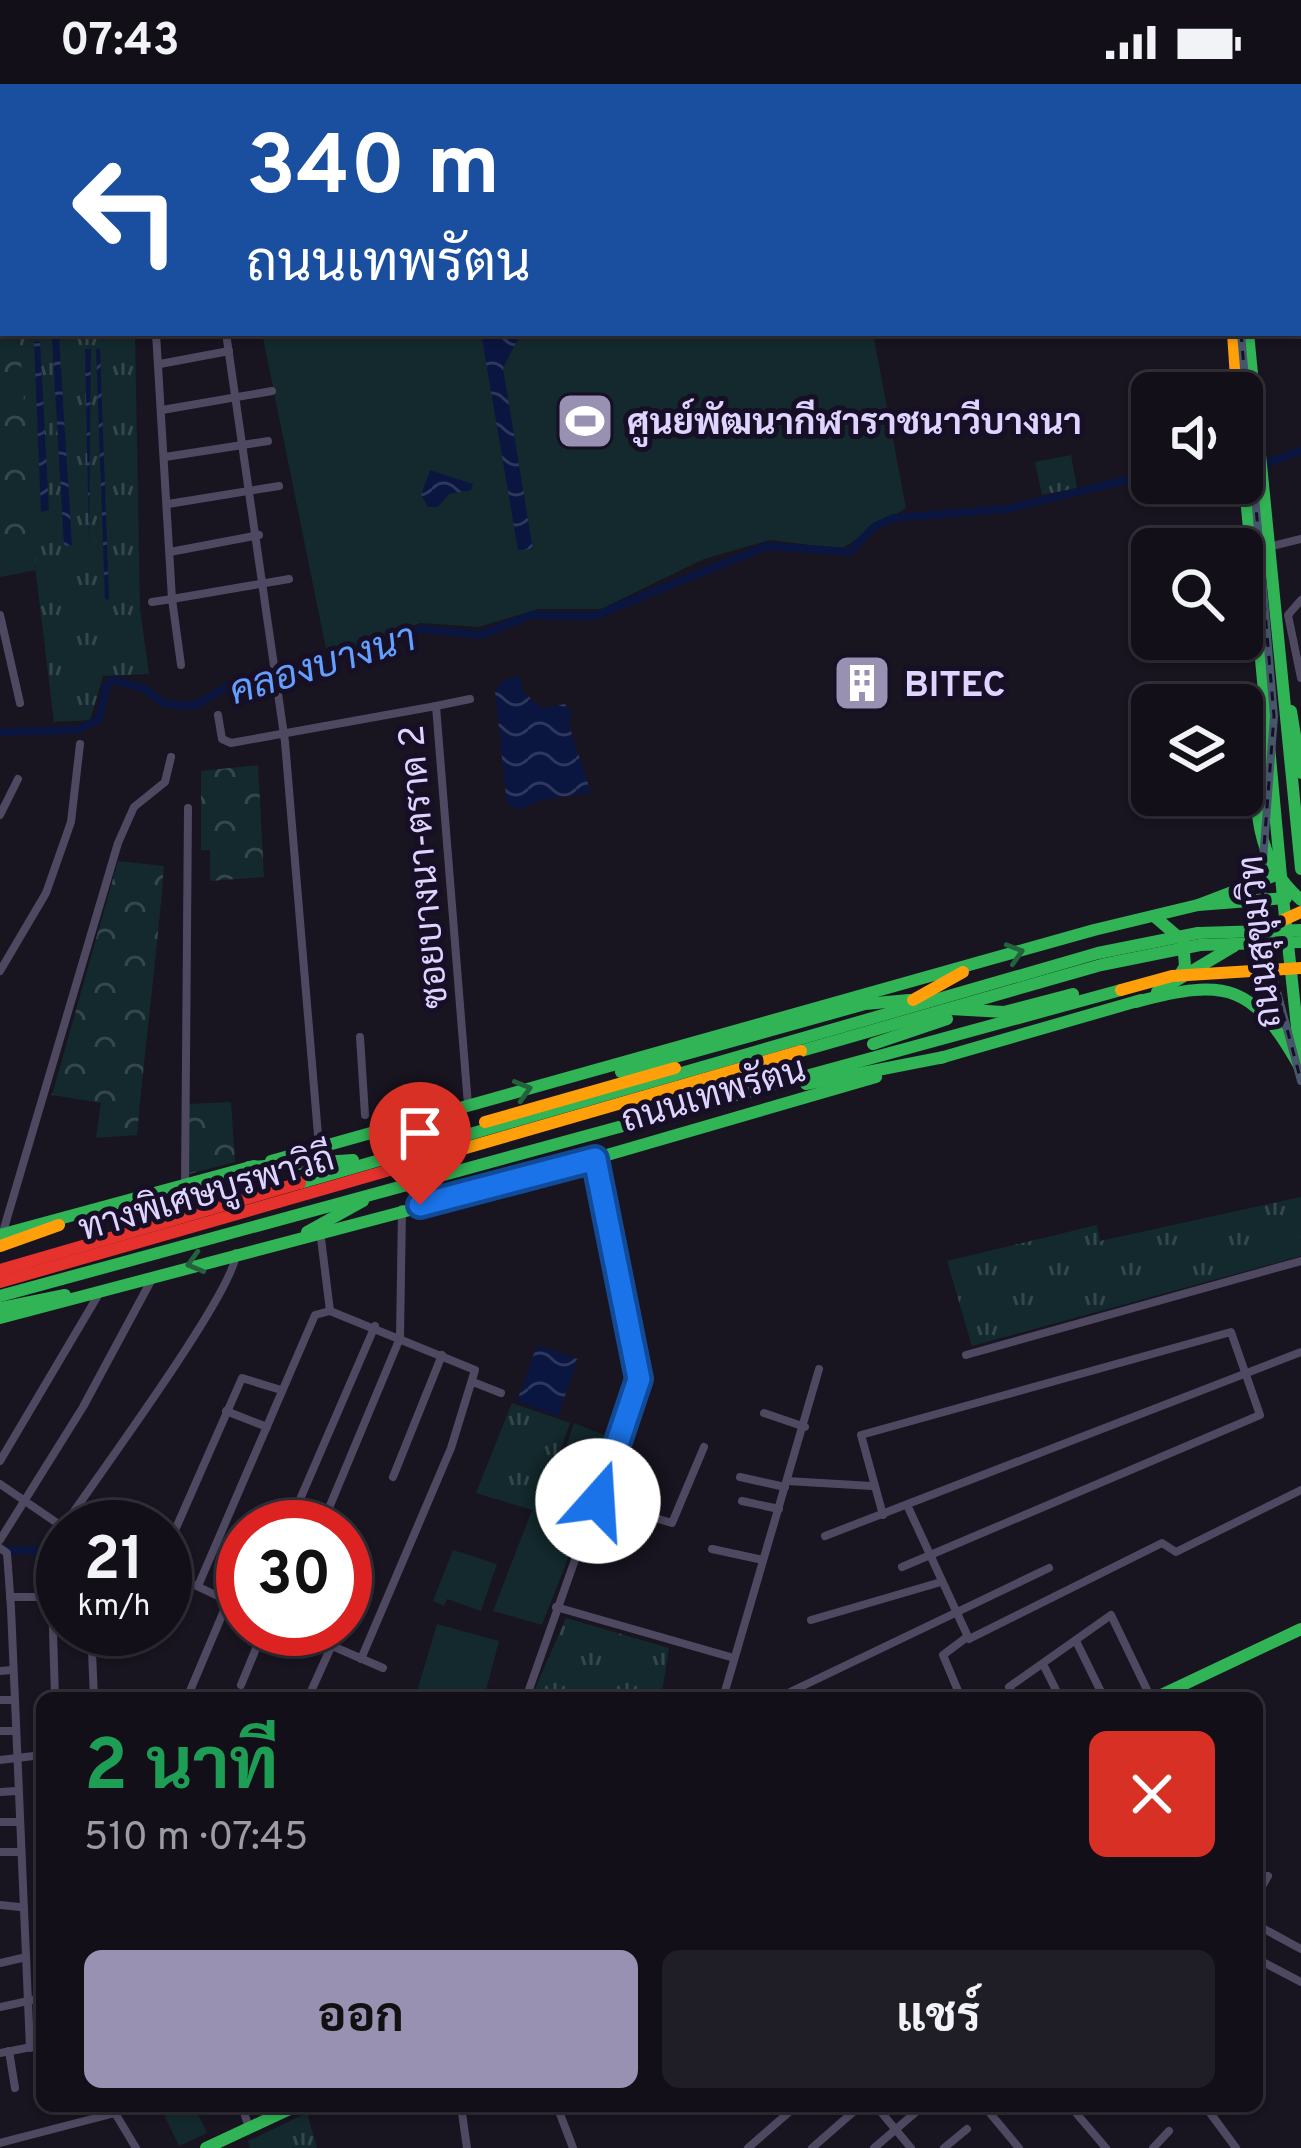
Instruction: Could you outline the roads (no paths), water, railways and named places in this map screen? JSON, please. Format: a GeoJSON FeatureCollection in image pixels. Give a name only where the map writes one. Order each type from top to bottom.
{"type":"FeatureCollection","features":[{"type":"Feature","properties":{"kind":"main road"},"geometry":{"type":"LineString","coordinates":[[1232,336],[1235,372]]}},
{"type":"Feature","properties":{"kind":"main road","name":"ถนนสุขุมวิท"},"geometry":{"type":"LineString","coordinates":[[1248,336],[1301,869]]}},
{"type":"Feature","properties":{"kind":"main road"},"geometry":{"type":"LineString","coordinates":[[1257,660],[1262,848],[1273,876],[1301,898]]}},
{"type":"Feature","properties":{"kind":"main road","name":"ถนนสุขุมวิท"},"geometry":{"type":"LineString","coordinates":[[1258,660],[1301,1068]]}},
{"type":"Feature","properties":{"kind":"main road"},"geometry":{"type":"LineString","coordinates":[[1279,669],[1301,773]]}},
{"type":"Feature","properties":{"kind":"main road"},"geometry":{"type":"LineString","coordinates":[[1198,905],[1281,873]]}},
{"type":"Feature","properties":{"kind":"main road","name":"ถนนเทพรัตน"},"geometry":{"type":"LineString","coordinates":[[1,1239],[1152,915],[1198,905],[1301,898]]}},
{"type":"Feature","properties":{"kind":"main road","name":"ถนนเทพรัตน"},"geometry":{"type":"LineString","coordinates":[[0,1318],[236,1251],[595,1159],[1136,1002],[1301,912]]}},
{"type":"Feature","properties":{"kind":"main road"},"geometry":{"type":"LineString","coordinates":[[1152,915],[1183,941],[1185,966],[1175,983]]}},
{"type":"Feature","properties":{"kind":"main road"},"geometry":{"type":"LineString","coordinates":[[569,1098],[1097,948],[1198,928],[1301,927]]}},
{"type":"Feature","properties":{"kind":"main road"},"geometry":{"type":"LineString","coordinates":[[772,1056],[1148,942],[1198,932],[1301,927]]}},
{"type":"Feature","properties":{"kind":"main road"},"geometry":{"type":"LineString","coordinates":[[772,1056],[1146,954],[1200,945],[1301,945]]}},
{"type":"Feature","properties":{"kind":"main road"},"geometry":{"type":"LineString","coordinates":[[685,1107],[1102,972],[1200,952],[1301,945]]}},
{"type":"Feature","properties":{"kind":"main road"},"geometry":{"type":"LineString","coordinates":[[913,1000],[977,964]]}},
{"type":"Feature","properties":{"kind":"main road"},"geometry":{"type":"LineString","coordinates":[[685,1107],[1172,976],[1301,964]]}},
{"type":"Feature","properties":{"kind":"main road"},"geometry":{"type":"LineString","coordinates":[[621,1072],[892,1000],[969,1014],[1004,1012],[1186,966],[1301,964]]}},
{"type":"Feature","properties":{"kind":"main road"},"geometry":{"type":"LineString","coordinates":[[1136,1002],[1203,985],[1238,988],[1259,1002],[1280,1028],[1301,1068]]}},
{"type":"Feature","properties":{"kind":"main road"},"geometry":{"type":"LineString","coordinates":[[569,1098],[659,1052]]}},
{"type":"Feature","properties":{"kind":"main road","name":"ทางพิเศษบูรพาวิถี"},"geometry":{"type":"LineString","coordinates":[[0,1266],[772,1056]]}},
{"type":"Feature","properties":{"kind":"main road","name":"ทางพิเศษบูรพาวิถี"},"geometry":{"type":"LineString","coordinates":[[0,1282],[772,1056]]}},
{"type":"Feature","properties":{"kind":"main road"},"geometry":{"type":"LineString","coordinates":[[751,1091],[944,1057]]}},
{"type":"Feature","properties":{"kind":"main road","name":"ถนนเทพรัตน"},"geometry":{"type":"LineString","coordinates":[[0,1266],[569,1098]]}},
{"type":"Feature","properties":{"kind":"main road","name":"ถนนเทพรัตน"},"geometry":{"type":"LineString","coordinates":[[0,1296],[685,1107]]}},
{"type":"Feature","properties":{"kind":"main road"},"geometry":{"type":"LineString","coordinates":[[249,1167],[353,1160]]}},
{"type":"Feature","properties":{"kind":"main road"},"geometry":{"type":"LineString","coordinates":[[314,1231],[386,1188]]}},
{"type":"Feature","properties":{"kind":"main road"},"geometry":{"type":"LineString","coordinates":[[0,1308],[93,1292]]}},
{"type":"Feature","properties":{"kind":"main road"},"geometry":{"type":"LineString","coordinates":[[1166,1692],[1301,1629]]}},
{"type":"Feature","properties":{"kind":"main road"},"geometry":{"type":"LineString","coordinates":[[206,2148],[227,2144],[283,2112]]}},
{"type":"Feature","properties":{"kind":"street"},"geometry":{"type":"LineString","coordinates":[[156,336],[172,599],[182,665]]}},
{"type":"Feature","properties":{"kind":"street"},"geometry":{"type":"LineString","coordinates":[[226,336],[259,535],[271,666],[284,734],[319,1147]]}},
{"type":"Feature","properties":{"kind":"street"},"geometry":{"type":"LineString","coordinates":[[160,364],[229,351]]}},
{"type":"Feature","properties":{"kind":"street"},"geometry":{"type":"LineString","coordinates":[[162,410],[272,391]]}},
{"type":"Feature","properties":{"kind":"street"},"geometry":{"type":"LineString","coordinates":[[165,458],[268,441]]}},
{"type":"Feature","properties":{"kind":"street"},"geometry":{"type":"LineString","coordinates":[[168,504],[279,486]]}},
{"type":"Feature","properties":{"kind":"street"},"geometry":{"type":"LineString","coordinates":[[170,552],[259,535]]}},
{"type":"Feature","properties":{"kind":"street"},"geometry":{"type":"LineString","coordinates":[[1268,547],[1301,539]]}},
{"type":"Feature","properties":{"kind":"street"},"geometry":{"type":"LineString","coordinates":[[152,602],[290,579]]}},
{"type":"Feature","properties":{"kind":"street"},"geometry":{"type":"LineString","coordinates":[[1274,608],[1291,608],[1301,600]]}},
{"type":"Feature","properties":{"kind":"street"},"geometry":{"type":"LineString","coordinates":[[1291,608],[1290,633],[1301,678]]}},
{"type":"Feature","properties":{"kind":"street"},"geometry":{"type":"LineString","coordinates":[[0,615],[20,703]]}},
{"type":"Feature","properties":{"kind":"street"},"geometry":{"type":"LineString","coordinates":[[1279,669],[1299,664]]}},
{"type":"Feature","properties":{"kind":"street"},"geometry":{"type":"LineString","coordinates":[[436,706],[470,699]]}},
{"type":"Feature","properties":{"kind":"street","name":"ซอยบางนา-ตราด 2"},"geometry":{"type":"LineString","coordinates":[[218,715],[226,743],[436,706],[468,1105]]}},
{"type":"Feature","properties":{"kind":"street"},"geometry":{"type":"LineString","coordinates":[[0,971],[46,893],[71,822],[80,745]]}},
{"type":"Feature","properties":{"kind":"street"},"geometry":{"type":"LineString","coordinates":[[1,1239],[118,843],[134,807],[165,782],[171,757]]}},
{"type":"Feature","properties":{"kind":"street"},"geometry":{"type":"LineString","coordinates":[[0,815],[18,778]]}},
{"type":"Feature","properties":{"kind":"street"},"geometry":{"type":"LineString","coordinates":[[185,1186],[188,808]]}},
{"type":"Feature","properties":{"kind":"street"},"geometry":{"type":"LineString","coordinates":[[360,1037],[365,1114]]}},
{"type":"Feature","properties":{"kind":"street"},"geometry":{"type":"LineString","coordinates":[[528,1692],[639,1379],[595,1159]]}},
{"type":"Feature","properties":{"kind":"street"},"geometry":{"type":"LineString","coordinates":[[332,1500],[400,1338],[403,1210]]}},
{"type":"Feature","properties":{"kind":"street"},"geometry":{"type":"LineString","coordinates":[[314,1231],[330,1311]]}},
{"type":"Feature","properties":{"kind":"street"},"geometry":{"type":"LineString","coordinates":[[82,1500],[208,1316],[236,1269],[236,1251]]}},
{"type":"Feature","properties":{"kind":"street"},"geometry":{"type":"LineString","coordinates":[[966,1355],[1301,1261]]}},
{"type":"Feature","properties":{"kind":"street"},"geometry":{"type":"LineString","coordinates":[[36,2043],[24,2001],[12,1638],[2,1547],[23,1500],[83,1407],[154,1275]]}},
{"type":"Feature","properties":{"kind":"street"},"geometry":{"type":"LineString","coordinates":[[0,1461],[93,1292]]}},
{"type":"Feature","properties":{"kind":"street"},"geometry":{"type":"LineString","coordinates":[[198,1586],[315,1315],[330,1311],[474,1366],[451,1448],[361,1659]]}},
{"type":"Feature","properties":{"kind":"street"},"geometry":{"type":"LineString","coordinates":[[300,1500],[375,1326]]}},
{"type":"Feature","properties":{"kind":"street"},"geometry":{"type":"LineString","coordinates":[[883,1515],[861,1436],[1232,1333],[1261,1415],[902,1567]]}},
{"type":"Feature","properties":{"kind":"street"},"geometry":{"type":"LineString","coordinates":[[825,1536],[1301,1352]]}},
{"type":"Feature","properties":{"kind":"street"},"geometry":{"type":"LineString","coordinates":[[393,1477],[442,1355]]}},
{"type":"Feature","properties":{"kind":"street"},"geometry":{"type":"LineString","coordinates":[[725,1692],[819,1370]]}},
{"type":"Feature","properties":{"kind":"street"},"geometry":{"type":"LineString","coordinates":[[188,1500],[245,1376],[281,1390]]}},
{"type":"Feature","properties":{"kind":"street"},"geometry":{"type":"LineString","coordinates":[[473,1382],[501,1393]]}},
{"type":"Feature","properties":{"kind":"street"},"geometry":{"type":"LineString","coordinates":[[226,1411],[267,1427]]}},
{"type":"Feature","properties":{"kind":"street"},"geometry":{"type":"LineString","coordinates":[[764,1413],[805,1427]]}},
{"type":"Feature","properties":{"kind":"street"},"geometry":{"type":"LineString","coordinates":[[598,1501],[672,1523],[704,1447]]}},
{"type":"Feature","properties":{"kind":"street"},"geometry":{"type":"LineString","coordinates":[[740,1477],[786,1484],[872,1486]]}},
{"type":"Feature","properties":{"kind":"street"},"geometry":{"type":"LineString","coordinates":[[0,1484],[36,1509]]}},
{"type":"Feature","properties":{"kind":"street"},"geometry":{"type":"LineString","coordinates":[[958,1692],[943,1658],[946,1648],[1162,1544],[1176,1552],[1301,1490]]}},
{"type":"Feature","properties":{"kind":"street"},"geometry":{"type":"LineString","coordinates":[[742,1501],[778,1509]]}},
{"type":"Feature","properties":{"kind":"street"},"geometry":{"type":"LineString","coordinates":[[908,1507],[968,1638]]}},
{"type":"Feature","properties":{"kind":"street"},"geometry":{"type":"LineString","coordinates":[[712,1550],[763,1560]]}},
{"type":"Feature","properties":{"kind":"street"},"geometry":{"type":"LineString","coordinates":[[790,1692],[1049,1568]]}},
{"type":"Feature","properties":{"kind":"street"},"geometry":{"type":"LineString","coordinates":[[811,1621],[941,1582]]}},
{"type":"Feature","properties":{"kind":"street"},"geometry":{"type":"LineString","coordinates":[[192,1583],[216,1595]]}},
{"type":"Feature","properties":{"kind":"street"},"geometry":{"type":"LineString","coordinates":[[556,1607],[734,1658]]}},
{"type":"Feature","properties":{"kind":"street"},"geometry":{"type":"LineString","coordinates":[[1012,1692],[1009,1687],[1112,1615],[1150,1692]]}},
{"type":"Feature","properties":{"kind":"street"},"geometry":{"type":"LineString","coordinates":[[190,1692],[216,1629]]}},
{"type":"Feature","properties":{"kind":"street"},"geometry":{"type":"LineString","coordinates":[[0,1638],[12,1638]]}},
{"type":"Feature","properties":{"kind":"street"},"geometry":{"type":"LineString","coordinates":[[1077,1643],[1101,1692]]}},
{"type":"Feature","properties":{"kind":"street"},"geometry":{"type":"LineString","coordinates":[[56,1692],[57,1656]]}},
{"type":"Feature","properties":{"kind":"street"},"geometry":{"type":"LineString","coordinates":[[92,1656],[94,1692]]}},
{"type":"Feature","properties":{"kind":"street"},"geometry":{"type":"LineString","coordinates":[[241,1685],[253,1656]]}},
{"type":"Feature","properties":{"kind":"street"},"geometry":{"type":"LineString","coordinates":[[311,1692],[327,1656]]}},
{"type":"Feature","properties":{"kind":"street"},"geometry":{"type":"LineString","coordinates":[[354,1656],[383,1668]]}},
{"type":"Feature","properties":{"kind":"street"},"geometry":{"type":"LineString","coordinates":[[1043,1664],[1057,1692]]}},
{"type":"Feature","properties":{"kind":"street"},"geometry":{"type":"LineString","coordinates":[[0,1670],[12,1670]]}},
{"type":"Feature","properties":{"kind":"street"},"geometry":{"type":"LineString","coordinates":[[0,1700],[12,1700]]}},
{"type":"Feature","properties":{"kind":"street"},"geometry":{"type":"LineString","coordinates":[[0,1731],[15,1730]]}},
{"type":"Feature","properties":{"kind":"street"},"geometry":{"type":"LineString","coordinates":[[0,1760],[36,1756]]}},
{"type":"Feature","properties":{"kind":"street"},"geometry":{"type":"LineString","coordinates":[[0,1792],[17,1792]]}},
{"type":"Feature","properties":{"kind":"street"},"geometry":{"type":"LineString","coordinates":[[0,1822],[18,1822]]}},
{"type":"Feature","properties":{"kind":"street"},"geometry":{"type":"LineString","coordinates":[[0,1852],[19,1852]]}},
{"type":"Feature","properties":{"kind":"street"},"geometry":{"type":"LineString","coordinates":[[1263,1885],[1268,1876]]}},
{"type":"Feature","properties":{"kind":"street"},"geometry":{"type":"LineString","coordinates":[[0,1905],[20,1907]]}},
{"type":"Feature","properties":{"kind":"street"},"geometry":{"type":"LineString","coordinates":[[1263,1928],[1301,1949]]}},
{"type":"Feature","properties":{"kind":"street"},"geometry":{"type":"LineString","coordinates":[[0,1963],[22,1958]]}},
{"type":"Feature","properties":{"kind":"street"},"geometry":{"type":"LineString","coordinates":[[1263,1962],[1301,1982]]}},
{"type":"Feature","properties":{"kind":"street"},"geometry":{"type":"LineString","coordinates":[[0,2006],[36,1999]]}},
{"type":"Feature","properties":{"kind":"street"},"geometry":{"type":"LineString","coordinates":[[16,2087],[5,2052],[36,2046]]}},
{"type":"Feature","properties":{"kind":"street"},"geometry":{"type":"LineString","coordinates":[[244,2112],[249,2128]]}},
{"type":"Feature","properties":{"kind":"street"},"geometry":{"type":"LineString","coordinates":[[462,2112],[467,2148]]}},
{"type":"Feature","properties":{"kind":"street"},"geometry":{"type":"LineString","coordinates":[[559,2112],[573,2148]]}},
{"type":"Feature","properties":{"kind":"street"},"geometry":{"type":"LineString","coordinates":[[748,2148],[789,2112]]}},
{"type":"Feature","properties":{"kind":"street"},"geometry":{"type":"LineString","coordinates":[[812,2148],[853,2112]]}},
{"type":"Feature","properties":{"kind":"street"},"geometry":{"type":"LineString","coordinates":[[881,2112],[911,2148]]}},
{"type":"Feature","properties":{"kind":"street"},"geometry":{"type":"LineString","coordinates":[[874,2148],[916,2112]]}},
{"type":"Feature","properties":{"kind":"street"},"geometry":{"type":"LineString","coordinates":[[989,2112],[1018,2148]]}},
{"type":"Feature","properties":{"kind":"street"},"geometry":{"type":"LineString","coordinates":[[1075,2112],[1106,2148]]}},
{"type":"Feature","properties":{"kind":"street"},"geometry":{"type":"LineString","coordinates":[[1209,2112],[1236,2148]]}},
{"type":"Feature","properties":{"kind":"street"},"geometry":{"type":"LineString","coordinates":[[0,2143],[115,2113],[136,2148]]}},
{"type":"Feature","properties":{"kind":"street"},"geometry":{"type":"LineString","coordinates":[[944,2148],[967,2129]]}},
{"type":"Feature","properties":{"kind":"street"},"geometry":{"type":"LineString","coordinates":[[1153,2148],[1169,2131]]}},
{"type":"Feature","properties":{"kind":"water"},"geometry":{"type":"Polygon","coordinates":[[[482,336],[519,336],[503,368],[533,549],[518,550],[482,336]]]}},
{"type":"Feature","properties":{"kind":"water"},"geometry":{"type":"Polygon","coordinates":[[[59,337],[72,545],[64,546],[52,338],[59,337]]]}},
{"type":"Feature","properties":{"kind":"water"},"geometry":{"type":"Polygon","coordinates":[[[40,341],[49,510],[41,512],[34,342],[40,341]]]}},
{"type":"Feature","properties":{"kind":"water"},"geometry":{"type":"Polygon","coordinates":[[[85,349],[91,349],[89,545],[85,349]]]}},
{"type":"Feature","properties":{"kind":"water"},"geometry":{"type":"Polygon","coordinates":[[[96,349],[100,349],[109,600],[105,599],[96,349]]]}},
{"type":"Feature","properties":{"kind":"water"},"geometry":{"type":"Polygon","coordinates":[[[430,470],[473,484],[471,490],[449,494],[438,507],[428,507],[421,495],[430,470]]]}},
{"type":"Feature","properties":{"kind":"water"},"geometry":{"type":"Polygon","coordinates":[[[520,676],[523,692],[542,708],[565,704],[571,712],[569,725],[591,793],[541,800],[519,810],[507,805],[495,691],[502,681],[520,676]]]}},
{"type":"Feature","properties":{"kind":"water"},"geometry":{"type":"Polygon","coordinates":[[[537,1345],[578,1359],[558,1416],[517,1401],[537,1345]]]}},
{"type":"Feature","properties":{"kind":"waterway","name":"คลองบางนา"},"geometry":{"type":"LineString","coordinates":[[1263,464],[1301,451]]}},
{"type":"Feature","properties":{"kind":"waterway","name":"คลองบางนา"},"geometry":{"type":"LineString","coordinates":[[0,732],[78,730],[99,719],[107,685],[114,680],[143,688],[165,704],[194,706],[240,679],[286,675],[335,656],[369,653],[420,629],[481,635],[531,615],[594,616],[767,546],[850,552],[874,527],[893,518],[1007,509],[1131,479]]}},
{"type":"Feature","properties":{"kind":"waterway"},"geometry":{"type":"LineString","coordinates":[[5,1550],[36,1551]]}},
{"type":"Feature","properties":{"kind":"railway"},"geometry":{"type":"LineString","coordinates":[[1241,336],[1274,716],[1262,873],[1264,943],[1301,1081]]}},
{"type":"Feature","properties":{"kind":"place","name":"ศูนย์พัฒนากีฬาราชนาวีบางนา"},"geometry":{"type":"Point","coordinates":[585,421]}},
{"type":"Feature","properties":{"kind":"place","name":"BITEC"},"geometry":{"type":"Point","coordinates":[862,683]}}]}
